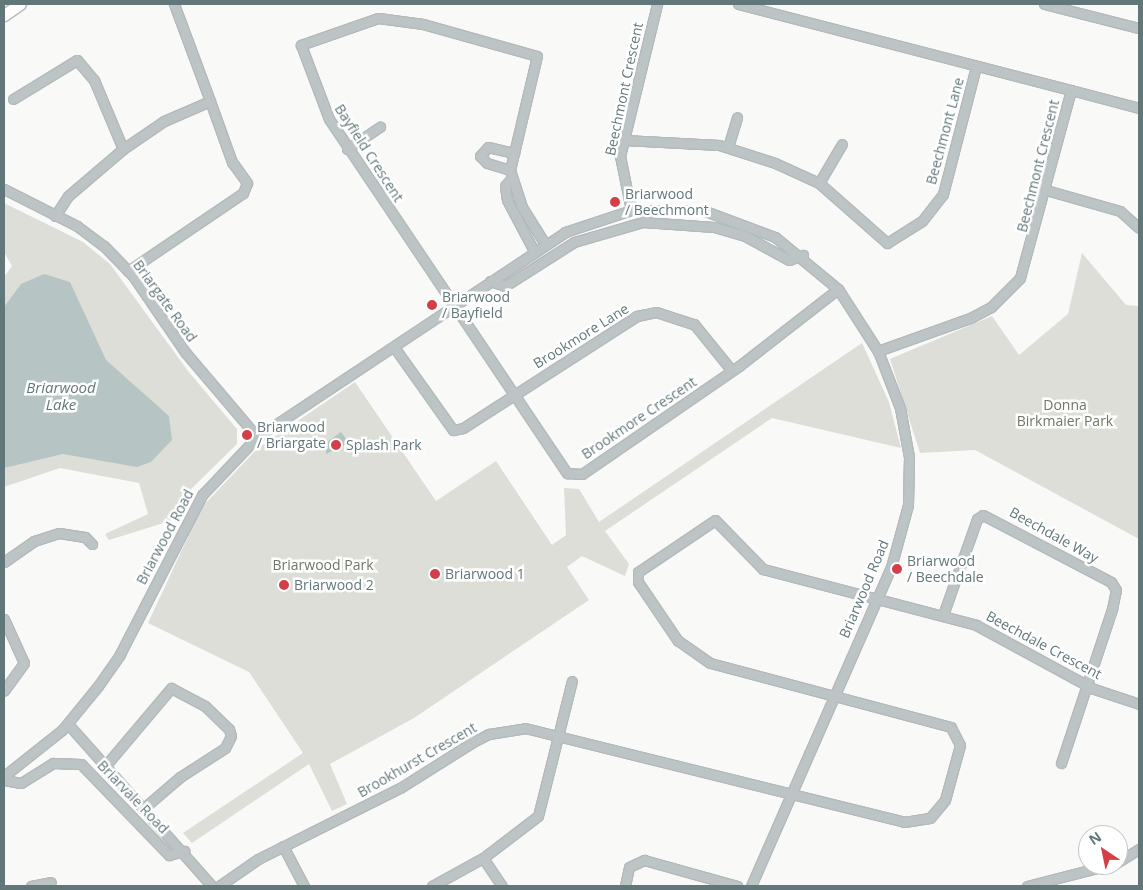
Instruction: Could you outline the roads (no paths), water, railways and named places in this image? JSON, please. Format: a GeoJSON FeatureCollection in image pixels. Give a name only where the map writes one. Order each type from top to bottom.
{"type":"FeatureCollection","features":[{"type":"Feature","properties":{"kind":"main road"},"geometry":{"type":"LineString","coordinates":[[4,14],[20,4]]}},
{"type":"Feature","properties":{"kind":"street"},"geometry":{"type":"LineString","coordinates":[[128,271],[243,193],[246,184],[232,162],[174,4]]}},
{"type":"Feature","properties":{"kind":"street","name":"Beechmont Crescent"},"geometry":{"type":"LineString","coordinates":[[631,210],[620,156],[658,4]]}},
{"type":"Feature","properties":{"kind":"street","name":"Beechmont Crescent"},"geometry":{"type":"LineString","coordinates":[[738,4],[1071,90],[1028,258],[1004,296],[970,318],[878,351]]}},
{"type":"Feature","properties":{"kind":"street"},"geometry":{"type":"LineString","coordinates":[[1044,4],[1139,28]]}},
{"type":"Feature","properties":{"kind":"street","name":"Bayfield Crescent"},"geometry":{"type":"LineString","coordinates":[[454,304],[328,119],[301,45],[378,18],[423,24],[537,56],[514,153],[511,174],[505,186],[507,200],[534,251]]}},
{"type":"Feature","properties":{"kind":"street"},"geometry":{"type":"LineString","coordinates":[[13,99],[77,60],[94,80],[123,149]]}},
{"type":"Feature","properties":{"kind":"street","name":"Beechmont Lane"},"geometry":{"type":"LineString","coordinates":[[624,140],[728,146],[819,183],[887,243],[922,221],[943,194],[976,66]]}},
{"type":"Feature","properties":{"kind":"street"},"geometry":{"type":"LineString","coordinates":[[1071,90],[1139,108]]}},
{"type":"Feature","properties":{"kind":"street"},"geometry":{"type":"LineString","coordinates":[[55,216],[68,196],[123,149],[164,121],[210,100]]}},
{"type":"Feature","properties":{"kind":"street"},"geometry":{"type":"LineString","coordinates":[[728,146],[737,117]]}},
{"type":"Feature","properties":{"kind":"street"},"geometry":{"type":"LineString","coordinates":[[347,149],[380,127]]}},
{"type":"Feature","properties":{"kind":"street"},"geometry":{"type":"LineString","coordinates":[[819,183],[842,144]]}},
{"type":"Feature","properties":{"kind":"street"},"geometry":{"type":"LineString","coordinates":[[514,153],[488,147],[480,156],[487,163],[511,174],[545,244]]}},
{"type":"Feature","properties":{"kind":"street","name":"Briargate Road"},"geometry":{"type":"LineString","coordinates":[[4,189],[89,234],[128,271],[185,352],[258,437]]}},
{"type":"Feature","properties":{"kind":"street"},"geometry":{"type":"LineString","coordinates":[[1046,190],[1120,211],[1139,228]]}},
{"type":"Feature","properties":{"kind":"street","name":"Briarwood Road"},"geometry":{"type":"LineString","coordinates":[[4,776],[68,724],[120,654],[202,495],[258,437],[534,251],[582,224],[631,210],[704,211],[754,226],[803,255],[838,289],[878,351],[900,408],[909,482],[902,533],[876,598],[751,886]]}},
{"type":"Feature","properties":{"kind":"street"},"geometry":{"type":"LineString","coordinates":[[490,281],[504,286],[574,242],[643,222],[714,227],[744,236],[789,260],[803,255]]}},
{"type":"Feature","properties":{"kind":"street","name":"Brookmore Crescent"},"geometry":{"type":"LineString","coordinates":[[454,304],[562,468],[577,475],[732,371],[838,289]]}},
{"type":"Feature","properties":{"kind":"street","name":"Brookmore Lane"},"geometry":{"type":"LineString","coordinates":[[394,347],[453,430],[514,395],[616,328],[656,312],[694,324],[732,371]]}},
{"type":"Feature","properties":{"kind":"street","name":"Beechdale Way"},"geometry":{"type":"LineString","coordinates":[[943,615],[977,519],[992,516],[1111,582],[1116,590],[1086,684]]}},
{"type":"Feature","properties":{"kind":"street","name":"Beechdale Crescent"},"geometry":{"type":"LineString","coordinates":[[834,696],[696,657],[678,641],[638,582],[638,572],[719,520],[748,557],[763,569],[943,615],[993,632],[1086,684],[1139,704]]}},
{"type":"Feature","properties":{"kind":"street"},"geometry":{"type":"LineString","coordinates":[[4,562],[34,541],[59,533],[85,537],[92,544]]}},
{"type":"Feature","properties":{"kind":"street"},"geometry":{"type":"LineString","coordinates":[[4,619],[24,663],[4,691]]}},
{"type":"Feature","properties":{"kind":"street"},"geometry":{"type":"LineString","coordinates":[[432,886],[483,858],[538,816],[572,681]]}},
{"type":"Feature","properties":{"kind":"street"},"geometry":{"type":"LineString","coordinates":[[1061,763],[1086,684]]}},
{"type":"Feature","properties":{"kind":"street"},"geometry":{"type":"LineString","coordinates":[[106,765],[171,688],[205,706],[229,730],[231,736],[225,748],[180,777],[145,807]]}},
{"type":"Feature","properties":{"kind":"street","name":"Brookhurst Crescent"},"geometry":{"type":"LineString","coordinates":[[218,886],[283,846],[400,788],[488,734],[526,728],[560,734],[904,822],[930,818],[945,800],[960,745],[951,727],[834,696]]}},
{"type":"Feature","properties":{"kind":"street","name":"Briarvale Road"},"geometry":{"type":"LineString","coordinates":[[68,724],[145,807],[212,886]]}},
{"type":"Feature","properties":{"kind":"street","name":"Briarvale Road"},"geometry":{"type":"LineString","coordinates":[[4,780],[20,783],[53,763],[81,764],[170,856],[184,851]]}},
{"type":"Feature","properties":{"kind":"street"},"geometry":{"type":"LineString","coordinates":[[283,846],[304,886]]}},
{"type":"Feature","properties":{"kind":"street"},"geometry":{"type":"LineString","coordinates":[[1128,856],[1139,849]]}},
{"type":"Feature","properties":{"kind":"street"},"geometry":{"type":"LineString","coordinates":[[483,858],[502,886]]}},
{"type":"Feature","properties":{"kind":"street"},"geometry":{"type":"LineString","coordinates":[[625,886],[629,867],[644,860],[737,886]]}},
{"type":"Feature","properties":{"kind":"street"},"geometry":{"type":"LineString","coordinates":[[1027,886],[1078,873]]}},
{"type":"Feature","properties":{"kind":"street"},"geometry":{"type":"LineString","coordinates":[[31,886],[51,882]]}},
{"type":"Feature","properties":{"kind":"water","name":"Briarwood Lake"},"geometry":{"type":"Polygon","coordinates":[[[44,274],[70,282],[106,360],[169,416],[172,440],[151,462],[137,467],[63,454],[4,468],[4,307],[21,284],[44,274]]]}},
{"type":"Feature","properties":{"kind":"water","name":"Splash Park"},"geometry":{"type":"Polygon","coordinates":[[[341,432],[349,443],[326,454],[326,443],[341,432]]]}},
{"type":"Feature","properties":{"kind":"place","name":"Briarwood / Beechmont"},"geometry":{"type":"Point","coordinates":[615,202]}},
{"type":"Feature","properties":{"kind":"place","name":"Briarwood / Bayfield"},"geometry":{"type":"Point","coordinates":[432,305]}},
{"type":"Feature","properties":{"kind":"place","name":"Briarwood / Briargate"},"geometry":{"type":"Point","coordinates":[247,435]}},
{"type":"Feature","properties":{"kind":"place","name":"Splash Park"},"geometry":{"type":"Point","coordinates":[336,445]}},
{"type":"Feature","properties":{"kind":"place","name":"Briarwood / Beechdale"},"geometry":{"type":"Point","coordinates":[897,569]}},
{"type":"Feature","properties":{"kind":"place","name":"Briarwood 1"},"geometry":{"type":"Point","coordinates":[435,574]}},
{"type":"Feature","properties":{"kind":"place","name":"Briarwood 2"},"geometry":{"type":"Point","coordinates":[284,585]}},
{"type":"Feature","properties":{"kind":"park label","name":"Donna Birkmaier Park"},"geometry":{"type":"Point","coordinates":[1065,414]}},
{"type":"Feature","properties":{"kind":"park label","name":"Briarwood Park"},"geometry":{"type":"Point","coordinates":[323,565]}}]}
